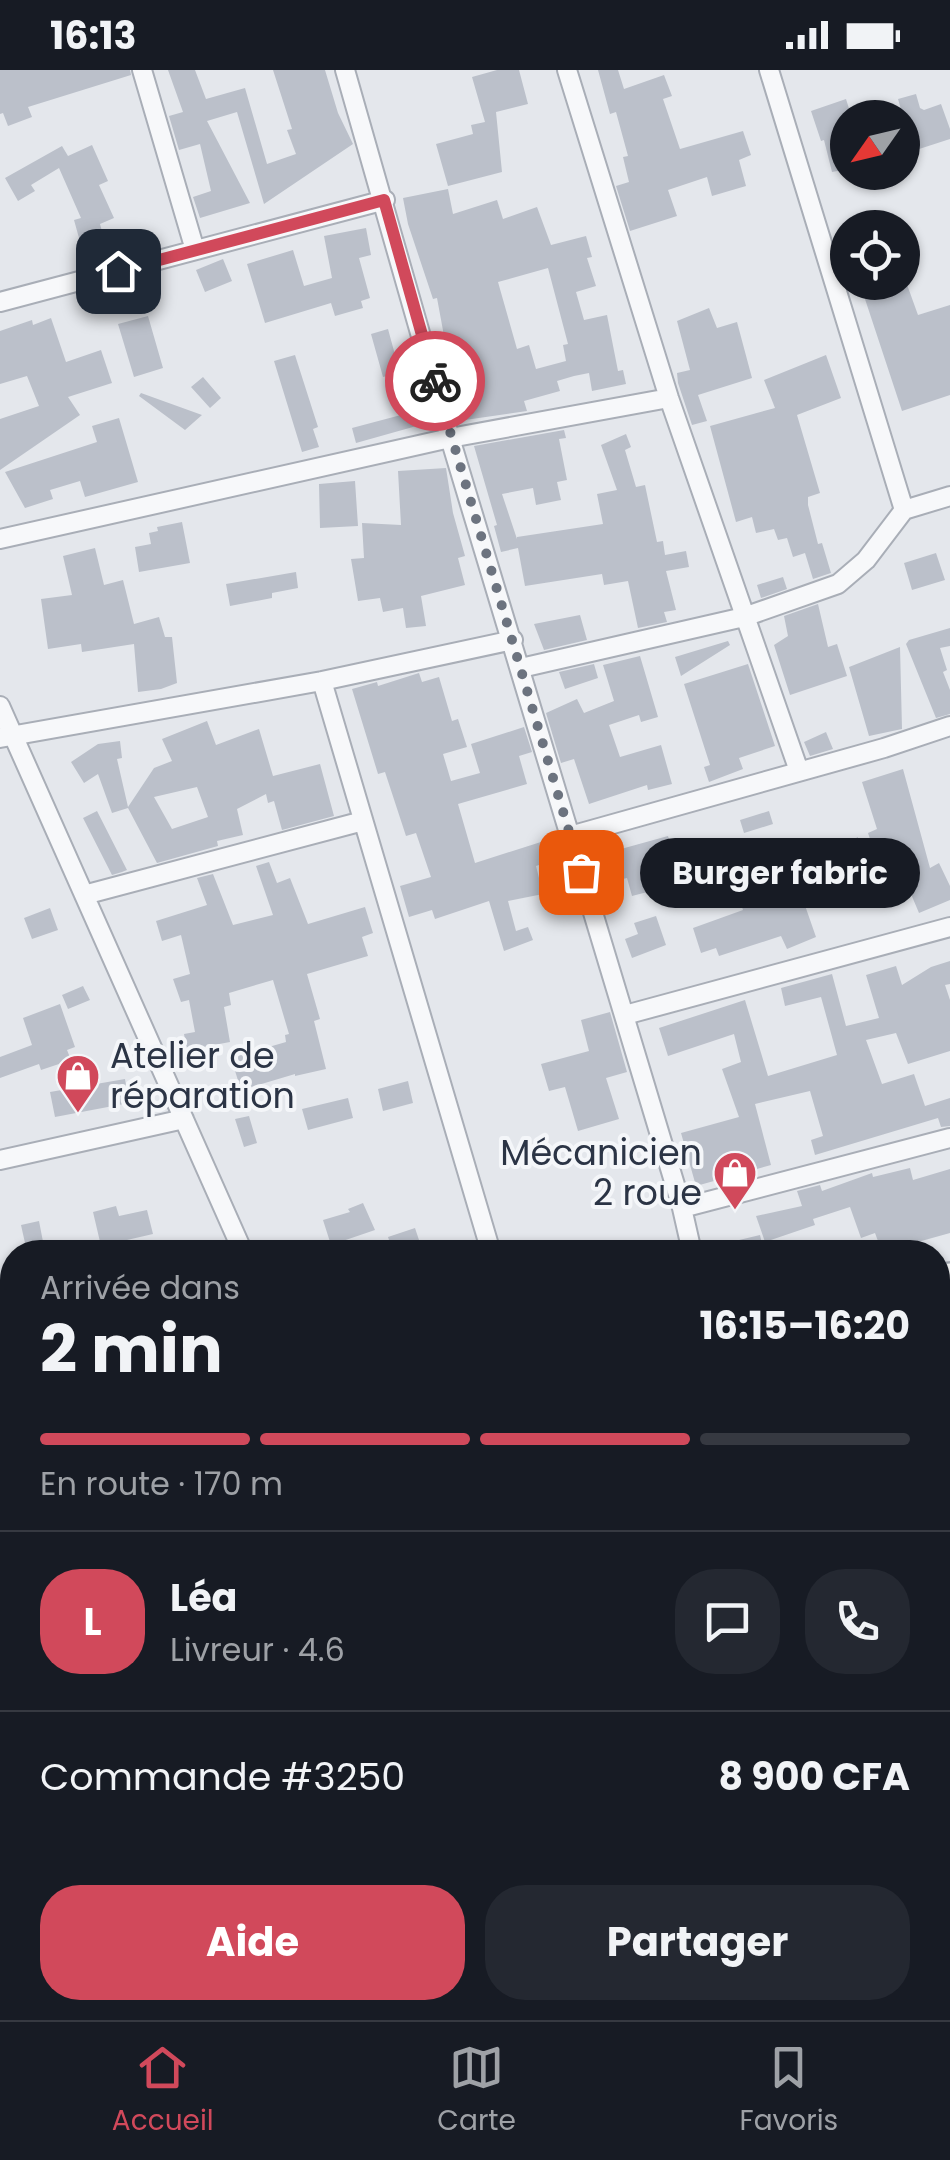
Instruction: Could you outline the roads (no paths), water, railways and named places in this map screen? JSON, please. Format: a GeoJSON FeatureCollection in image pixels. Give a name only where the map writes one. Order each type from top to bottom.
{"type":"FeatureCollection","features":[{"type":"Feature","properties":{"kind":"street"},"geometry":{"type":"LineString","coordinates":[[142,70],[195,250]]}},
{"type":"Feature","properties":{"kind":"street"},"geometry":{"type":"LineString","coordinates":[[345,70],[450,438],[689,1240]]}},
{"type":"Feature","properties":{"kind":"street"},"geometry":{"type":"LineString","coordinates":[[568,70],[669,398],[799,771]]}},
{"type":"Feature","properties":{"kind":"street"},"geometry":{"type":"LineString","coordinates":[[769,70],[904,510]]}},
{"type":"Feature","properties":{"kind":"street"},"geometry":{"type":"LineString","coordinates":[[1,301],[384,200]]}},
{"type":"Feature","properties":{"kind":"street"},"geometry":{"type":"LineString","coordinates":[[0,540],[450,438],[669,398]]}},
{"type":"Feature","properties":{"kind":"street"},"geometry":{"type":"LineString","coordinates":[[521,668],[744,617],[838,584],[866,560],[904,510],[950,496]]}},
{"type":"Feature","properties":{"kind":"street"},"geometry":{"type":"LineString","coordinates":[[6,737],[322,680],[512,640]]}},
{"type":"Feature","properties":{"kind":"street"},"geometry":{"type":"LineString","coordinates":[[322,680],[488,1240]]}},
{"type":"Feature","properties":{"kind":"street"},"geometry":{"type":"LineString","coordinates":[[0,706],[6,737],[84,895],[238,1240]]}},
{"type":"Feature","properties":{"kind":"street"},"geometry":{"type":"LineString","coordinates":[[570,836],[950,726]]}},
{"type":"Feature","properties":{"kind":"street"},"geometry":{"type":"LineString","coordinates":[[84,895],[363,821]]}},
{"type":"Feature","properties":{"kind":"street"},"geometry":{"type":"LineString","coordinates":[[625,1015],[950,927]]}},
{"type":"Feature","properties":{"kind":"street"},"geometry":{"type":"LineString","coordinates":[[0,1160],[184,1119]]}},
{"type":"Feature","properties":{"kind":"street"},"geometry":{"type":"LineString","coordinates":[[682,1208],[950,1138]]}},
{"type":"Feature","properties":{"kind":"place","name":"Burger fabric"},"geometry":{"type":"Point","coordinates":[581,872]}},
{"type":"Feature","properties":{"kind":"place","name":"Atelier de réparation"},"geometry":{"type":"Point","coordinates":[78,1114]}},
{"type":"Feature","properties":{"kind":"place","name":"Mécanicien 2 roue"},"geometry":{"type":"Point","coordinates":[735,1211]}}]}
